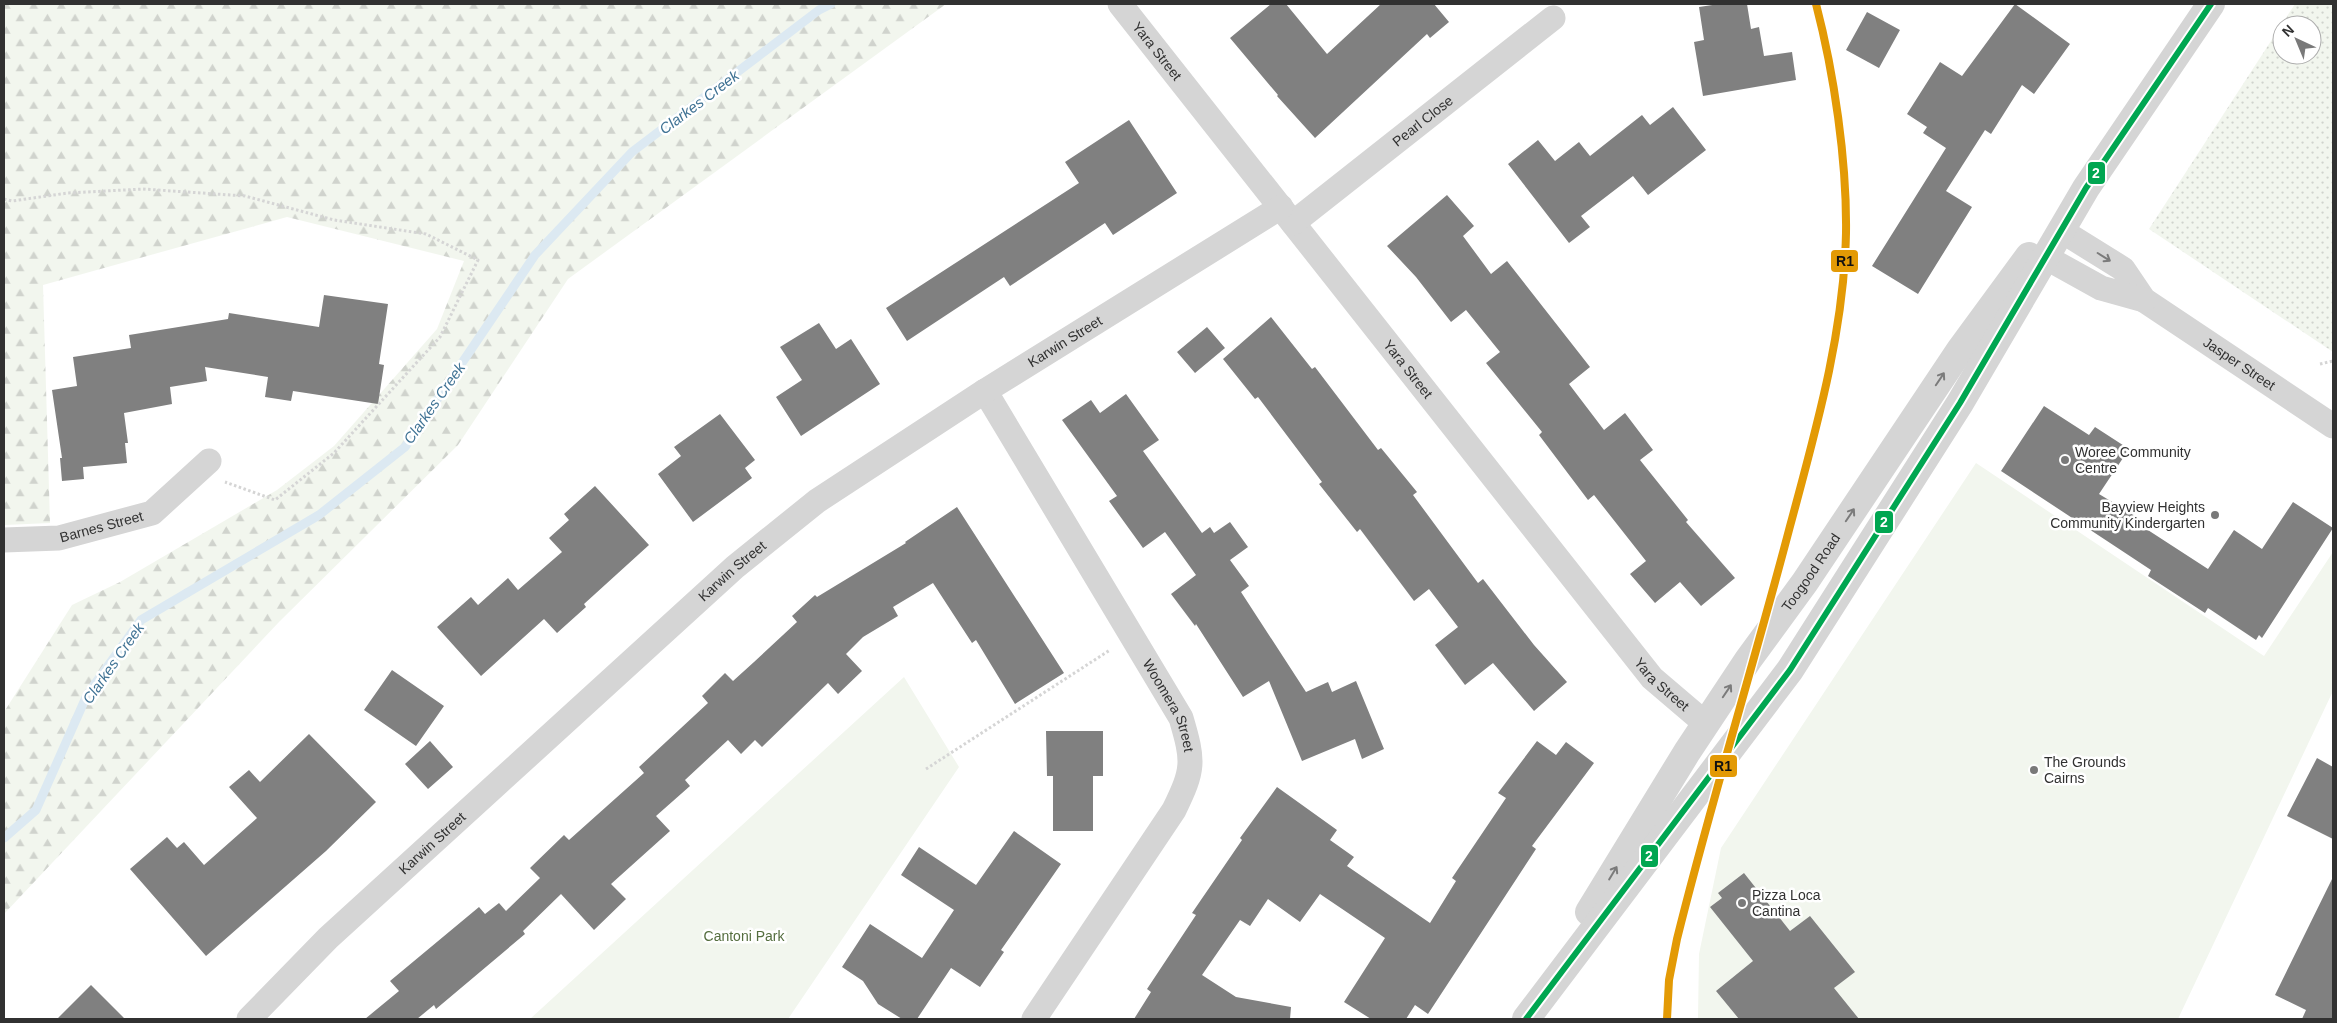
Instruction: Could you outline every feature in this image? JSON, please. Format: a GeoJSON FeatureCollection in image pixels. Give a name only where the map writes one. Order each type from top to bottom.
{"type":"FeatureCollection","features":[{"type":"Feature","properties":{"kind":"street","name":"Yara Street"},"geometry":{"type":"LineString","coordinates":[[1120,4],[1652,678],[1706,724]]}},
{"type":"Feature","properties":{"kind":"street","name":"Toogood Road"},"geometry":{"type":"LineString","coordinates":[[1525,1019],[1790,670],[1830,610],[1960,403],[2051,242],[2211,4]]}},
{"type":"Feature","properties":{"kind":"street","name":"Pearl Close"},"geometry":{"type":"LineString","coordinates":[[1287,215],[1553,18]]}},
{"type":"Feature","properties":{"kind":"street","name":"Karwin Street"},"geometry":{"type":"LineString","coordinates":[[249,1019],[328,938],[736,567],[817,501],[985,391],[1287,215]]}},
{"type":"Feature","properties":{"kind":"street","name":"Toogood Road"},"geometry":{"type":"LineString","coordinates":[[1525,1019],[1706,724],[1753,652],[1833,541],[1960,350],[2051,242]]}},
{"type":"Feature","properties":{"kind":"street","name":"Jasper Street"},"geometry":{"type":"LineString","coordinates":[[2051,242],[2123,269],[2144,300],[2333,426]]}},
{"type":"Feature","properties":{"kind":"street","name":"Woomera Street"},"geometry":{"type":"LineString","coordinates":[[985,391],[1180,718],[1191,751],[1189,780],[1174,810],[1034,1019]]}},
{"type":"Feature","properties":{"kind":"street","name":"Barnes Street"},"geometry":{"type":"LineString","coordinates":[[4,540],[60,538],[152,513],[203,466]]}},
{"type":"Feature","properties":{"kind":"street"},"geometry":{"type":"LineString","coordinates":[[1706,724],[1734,744]]}},
{"type":"Feature","properties":{"kind":"path"},"geometry":{"type":"LineString","coordinates":[[4,199],[12,201],[68,193],[143,189],[245,196],[334,220],[426,234],[478,260],[440,337],[334,453],[275,500],[203,466]]}},
{"type":"Feature","properties":{"kind":"path"},"geometry":{"type":"LineString","coordinates":[[2320,364],[2333,361]]}},
{"type":"Feature","properties":{"kind":"path"},"geometry":{"type":"LineString","coordinates":[[926,769],[1132,636]]}},
{"type":"Feature","properties":{"kind":"green space"},"geometry":{"type":"Polygon","coordinates":[[[4,4],[946,4],[568,279],[458,445],[279,622],[4,914],[4,712],[72,605],[120,582],[277,490],[334,446],[437,329],[464,261],[287,217],[43,285],[50,523],[5,525],[4,4]]]}},
{"type":"Feature","properties":{"kind":"green space"},"geometry":{"type":"Polygon","coordinates":[[[2295,4],[2333,4],[2333,352],[2149,229],[2272,39],[2272,65],[2322,65],[2322,15],[2288,15],[2295,4]]]}},
{"type":"Feature","properties":{"kind":"green space","name":"The Grounds Cairns"},"geometry":{"type":"Polygon","coordinates":[[[1976,463],[2264,656],[2333,552],[2333,691],[2178,1019],[1698,1019],[1699,954],[1721,848],[1976,463]]]}},
{"type":"Feature","properties":{"kind":"green space","name":"Cantoni Park"},"geometry":{"type":"Polygon","coordinates":[[[904,677],[959,767],[788,1019],[530,1019],[904,677]]]}},
{"type":"Feature","properties":{"kind":"building"},"geometry":{"type":"Polygon","coordinates":[[[1271,4],[1286,4],[1327,54],[1381,4],[1434,4],[1449,22],[1430,38],[1427,34],[1315,138],[1277,96],[1230,38],[1271,4]]]}},
{"type":"Feature","properties":{"kind":"building"},"geometry":{"type":"Polygon","coordinates":[[[1719,4],[1747,4],[1751,29],[1759,27],[1764,56],[1792,52],[1796,80],[1703,96],[1694,42],[1704,40],[1699,7],[1719,4]]]}},
{"type":"Feature","properties":{"kind":"building"},"geometry":{"type":"Polygon","coordinates":[[[2015,4],[2070,44],[2034,94],[2022,85],[1991,134],[1985,130],[1946,191],[1972,207],[1918,294],[1872,266],[1946,148],[1923,133],[1927,127],[1907,114],[1940,62],[1962,76],[2015,4]]]}},
{"type":"Feature","properties":{"kind":"building"},"geometry":{"type":"Polygon","coordinates":[[[1867,12],[1900,30],[1879,68],[1846,50],[1867,12]]]}},
{"type":"Feature","properties":{"kind":"building"},"geometry":{"type":"Polygon","coordinates":[[[1673,107],[1706,150],[1648,195],[1633,176],[1581,216],[1590,227],[1569,243],[1508,164],[1538,140],[1555,161],[1579,142],[1590,156],[1642,115],[1650,125],[1673,107]]]}},
{"type":"Feature","properties":{"kind":"building"},"geometry":{"type":"Polygon","coordinates":[[[1129,120],[1177,193],[1113,235],[1105,223],[1010,286],[1004,277],[907,341],[886,308],[1079,183],[1065,162],[1129,120]]]}},
{"type":"Feature","properties":{"kind":"building"},"geometry":{"type":"Polygon","coordinates":[[[1447,195],[1474,226],[1463,236],[1491,274],[1507,261],[1590,367],[1569,384],[1604,430],[1625,413],[1653,450],[1640,460],[1688,520],[1686,522],[1735,578],[1701,606],[1680,582],[1655,603],[1630,574],[1646,561],[1594,495],[1588,500],[1539,435],[1542,432],[1486,363],[1500,352],[1466,310],[1451,322],[1416,277],[1387,246],[1447,195]]]}},
{"type":"Feature","properties":{"kind":"building"},"geometry":{"type":"Polygon","coordinates":[[[324,295],[388,304],[379,364],[384,365],[378,404],[293,391],[291,401],[265,397],[268,377],[205,367],[207,381],[170,387],[172,404],[124,413],[128,443],[125,443],[127,463],[83,467],[84,479],[62,481],[60,458],[62,458],[52,390],[77,386],[73,357],[131,348],[129,335],[228,319],[229,313],[319,327],[324,295]]]}},
{"type":"Feature","properties":{"kind":"building"},"geometry":{"type":"Polygon","coordinates":[[[1271,317],[1312,369],[1315,367],[1378,450],[1381,448],[1417,492],[1413,495],[1478,583],[1483,579],[1534,645],[1567,682],[1534,711],[1493,663],[1465,685],[1435,645],[1458,627],[1429,589],[1414,601],[1360,529],[1357,532],[1319,484],[1322,482],[1258,397],[1255,399],[1223,359],[1271,317]]]}},
{"type":"Feature","properties":{"kind":"building"},"geometry":{"type":"Polygon","coordinates":[[[819,323],[836,349],[851,339],[880,384],[801,436],[776,397],[802,380],[780,347],[819,323]]]}},
{"type":"Feature","properties":{"kind":"building"},"geometry":{"type":"Polygon","coordinates":[[[1207,327],[1225,348],[1195,373],[1177,352],[1207,327]]]}},
{"type":"Feature","properties":{"kind":"building"},"geometry":{"type":"Polygon","coordinates":[[[1126,394],[1159,440],[1143,451],[1202,533],[1210,527],[1214,533],[1230,522],[1248,547],[1230,560],[1249,586],[1241,592],[1306,692],[1328,682],[1332,692],[1356,681],[1384,749],[1362,759],[1355,739],[1302,761],[1269,681],[1243,697],[1196,624],[1195,626],[1171,594],[1196,575],[1165,532],[1143,548],[1109,501],[1117,496],[1062,420],[1091,400],[1100,413],[1126,394]]]}},
{"type":"Feature","properties":{"kind":"building"},"geometry":{"type":"Polygon","coordinates":[[[2044,406],[2089,435],[2095,427],[2129,449],[2099,494],[2137,517],[2134,521],[2208,569],[2234,530],[2262,549],[2293,502],[2333,528],[2262,638],[2259,635],[2256,640],[2208,608],[2205,613],[2148,576],[2151,570],[2001,471],[2044,406]]]}},
{"type":"Feature","properties":{"kind":"building"},"geometry":{"type":"Polygon","coordinates":[[[720,414],[755,460],[745,468],[752,478],[693,522],[658,474],[681,456],[674,447],[720,414]]]}},
{"type":"Feature","properties":{"kind":"building"},"geometry":{"type":"Polygon","coordinates":[[[595,486],[649,545],[584,604],[586,607],[557,633],[544,619],[481,676],[437,627],[471,597],[478,605],[508,578],[518,590],[562,552],[549,538],[569,520],[564,514],[595,486]]]}},
{"type":"Feature","properties":{"kind":"building"},"geometry":{"type":"Polygon","coordinates":[[[957,507],[1064,673],[1015,704],[976,640],[972,643],[933,583],[893,607],[898,616],[863,637],[846,654],[862,671],[838,694],[828,683],[762,747],[755,740],[741,754],[728,740],[685,780],[690,786],[656,816],[670,831],[611,884],[626,899],[594,930],[561,894],[523,931],[525,934],[436,1009],[434,1005],[417,1019],[365,1019],[399,991],[390,981],[479,907],[485,914],[499,903],[506,911],[540,878],[530,868],[564,835],[569,840],[644,773],[639,767],[708,703],[702,696],[725,673],[733,681],[797,622],[792,616],[815,595],[817,597],[906,543],[957,507]]]}},
{"type":"Feature","properties":{"kind":"building"},"geometry":{"type":"Polygon","coordinates":[[[392,670],[444,706],[416,746],[364,710],[392,670]]]}},
{"type":"Feature","properties":{"kind":"building"},"geometry":{"type":"Polygon","coordinates":[[[1046,731],[1103,731],[1103,776],[1093,776],[1093,831],[1053,831],[1053,776],[1047,776],[1046,731]]]}},
{"type":"Feature","properties":{"kind":"building"},"geometry":{"type":"Polygon","coordinates":[[[309,734],[376,802],[326,851],[206,956],[130,869],[167,837],[177,848],[184,842],[204,865],[257,818],[229,787],[249,770],[260,782],[309,734]]]}},
{"type":"Feature","properties":{"kind":"building"},"geometry":{"type":"Polygon","coordinates":[[[430,741],[453,767],[428,789],[405,764],[430,741]]]}},
{"type":"Feature","properties":{"kind":"building"},"geometry":{"type":"Polygon","coordinates":[[[1537,741],[1556,755],[1566,742],[1594,763],[1532,846],[1536,849],[1428,1014],[1415,1005],[1406,1019],[1371,1019],[1344,1002],[1385,938],[1320,894],[1300,922],[1268,899],[1250,926],[1240,920],[1202,975],[1236,997],[1291,1007],[1290,1019],[1134,1019],[1151,992],[1147,989],[1196,915],[1192,913],[1242,840],[1240,838],[1277,787],[1337,830],[1330,840],[1354,857],[1347,866],[1430,923],[1456,881],[1452,878],[1506,798],[1498,793],[1537,741]]]}},
{"type":"Feature","properties":{"kind":"building"},"geometry":{"type":"Polygon","coordinates":[[[2317,758],[2333,767],[2333,839],[2287,816],[2317,758]]]}},
{"type":"Feature","properties":{"kind":"building"},"geometry":{"type":"Polygon","coordinates":[[[1014,831],[1061,864],[1001,950],[1004,952],[980,987],[951,968],[917,1019],[902,1019],[878,1004],[863,981],[842,967],[870,924],[922,958],[954,910],[901,875],[919,847],[976,885],[1014,831]]]}},
{"type":"Feature","properties":{"kind":"building"},"geometry":{"type":"Polygon","coordinates":[[[1744,873],[1790,931],[1810,916],[1855,972],[1834,988],[1859,1019],[1739,1019],[1716,991],[1753,961],[1710,907],[1722,898],[1718,893],[1744,873]]]}},
{"type":"Feature","properties":{"kind":"building"},"geometry":{"type":"Polygon","coordinates":[[[2333,877],[2333,1019],[2302,1019],[2306,1010],[2275,995],[2333,877]]]}},
{"type":"Feature","properties":{"kind":"building"},"geometry":{"type":"Polygon","coordinates":[[[91,985],[125,1019],[57,1019],[91,985]]]}},
{"type":"Feature","properties":{"kind":"waterway","name":"Clarkes Creek"},"geometry":{"type":"LineString","coordinates":[[4,838],[36,810],[87,695],[141,620],[319,515],[405,447],[535,255],[632,152],[819,10],[831,4]]}},
{"type":"Feature","properties":{"kind":"transit line","name":"R1"},"geometry":{"type":"LineString","coordinates":[[1667,1019],[1669,980],[1677,939],[1809,457],[1834,346],[1840,308],[1846,233],[1842,147],[1834,88],[1816,4]]}},
{"type":"Feature","properties":{"kind":"transit line","name":"2"},"geometry":{"type":"LineString","coordinates":[[1526,1019],[1790,670],[1960,403],[2086,188],[2211,4]]}},
{"type":"Feature","properties":{"kind":"place","name":"Woree Community Centre"},"geometry":{"type":"Point","coordinates":[2065,460]}},
{"type":"Feature","properties":{"kind":"place","name":"Bayview Heights Community Kindergarten"},"geometry":{"type":"Point","coordinates":[2215,515]}},
{"type":"Feature","properties":{"kind":"place","name":"The Grounds Cairns"},"geometry":{"type":"Point","coordinates":[2034,770]}},
{"type":"Feature","properties":{"kind":"place","name":"Pizza Loca Cantina"},"geometry":{"type":"Point","coordinates":[1742,903]}}]}
